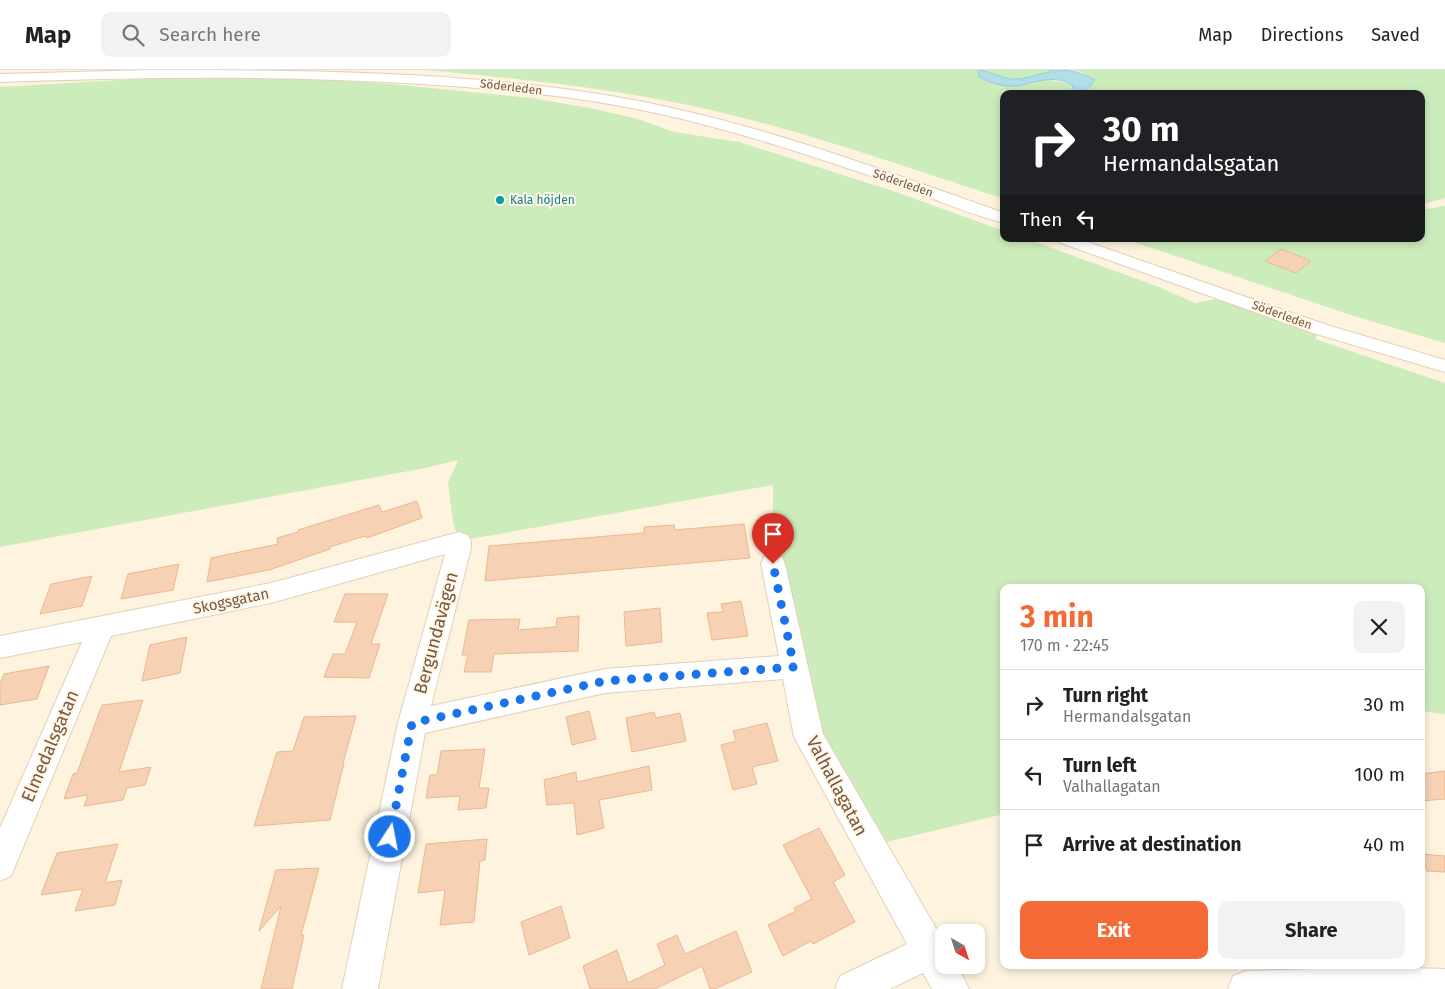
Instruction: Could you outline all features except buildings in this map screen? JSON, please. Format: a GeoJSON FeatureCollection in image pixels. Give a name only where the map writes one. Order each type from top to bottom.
{"type":"FeatureCollection","features":[{"type":"Feature","properties":{"kind":"street","name":"Söderleden"},"geometry":{"type":"LineString","coordinates":[[0,78],[176,70],[392,74],[503,85],[605,99],[691,117],[825,155],[1000,217]]}},
{"type":"Feature","properties":{"kind":"street","name":"Söderleden"},"geometry":{"type":"LineString","coordinates":[[1073,242],[1320,329],[1445,366]]}},
{"type":"Feature","properties":{"kind":"street","name":"Skogsgatan"},"geometry":{"type":"LineString","coordinates":[[0,647],[271,593],[459,542]]}},
{"type":"Feature","properties":{"kind":"street","name":"Bergundavägen"},"geometry":{"type":"LineString","coordinates":[[360,989],[412,723],[459,548],[459,542]]}},
{"type":"Feature","properties":{"kind":"street","name":"Valhallagatan"},"geometry":{"type":"LineString","coordinates":[[773,564],[809,737],[951,989]]}},
{"type":"Feature","properties":{"kind":"street","name":"Elmedalsgatan"},"geometry":{"type":"LineString","coordinates":[[0,865],[101,628]]}},
{"type":"Feature","properties":{"kind":"street"},"geometry":{"type":"LineString","coordinates":[[412,723],[605,681],[794,667]]}},
{"type":"Feature","properties":{"kind":"street"},"geometry":{"type":"LineString","coordinates":[[853,989],[929,951]]}},
{"type":"Feature","properties":{"kind":"street"},"geometry":{"type":"LineString","coordinates":[[1246,989],[1383,984],[1445,987]]}},
{"type":"Feature","properties":{"kind":"green space"},"geometry":{"type":"Polygon","coordinates":[[[427,70],[978,70],[979,77],[1043,79],[1073,86],[1072,90],[1000,90],[1000,198],[752,120],[679,103],[535,81],[427,70]]]}},
{"type":"Feature","properties":{"kind":"green space"},"geometry":{"type":"Polygon","coordinates":[[[987,70],[1051,70],[1050,72],[1034,75],[1029,78],[1012,79],[998,76],[987,70]]]}},
{"type":"Feature","properties":{"kind":"green space"},"geometry":{"type":"Polygon","coordinates":[[[1067,70],[1445,70],[1445,198],[1425,204],[1425,90],[1087,90],[1094,80],[1082,72],[1067,70]]]}},
{"type":"Feature","properties":{"kind":"green space"},"geometry":{"type":"Polygon","coordinates":[[[228,77],[323,79],[531,98],[590,108],[638,119],[674,132],[739,142],[893,191],[1000,230],[1000,242],[1035,242],[1159,287],[1195,303],[1231,296],[1320,329],[1315,339],[1445,383],[1445,714],[1425,712],[1425,584],[1000,584],[1000,815],[870,846],[809,737],[773,564],[773,485],[459,541],[453,522],[448,483],[458,460],[425,468],[0,547],[0,87],[137,79],[228,77]]]}},
{"type":"Feature","properties":{"kind":"green space"},"geometry":{"type":"Polygon","coordinates":[[[1445,206],[1445,343],[1354,316],[1134,242],[1425,242],[1425,209],[1445,206]]]}},
{"type":"Feature","properties":{"kind":"water"},"geometry":{"type":"Polygon","coordinates":[[[978,70],[1016,79],[1050,72],[1051,70],[1063,70],[1079,73],[1095,80],[1087,90],[1072,90],[1073,86],[1066,82],[1052,79],[1007,86],[992,83],[979,77],[978,70]]]}},
{"type":"Feature","properties":{"kind":"place","name":"Kala höjden"},"geometry":{"type":"Point","coordinates":[500,200]}},
{"type":"Feature","properties":{"kind":"route"},"geometry":{"type":"LineString","coordinates":[[390,837],[412,723],[605,681],[794,667],[773,564]]}}]}
